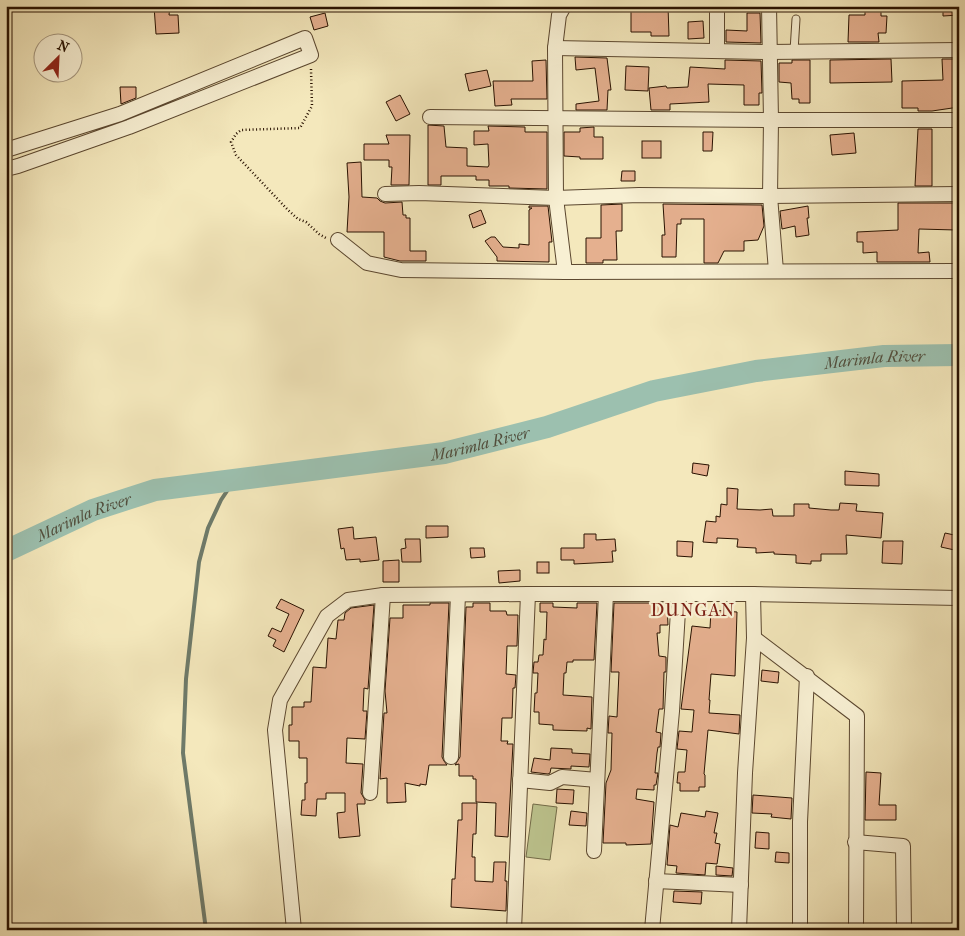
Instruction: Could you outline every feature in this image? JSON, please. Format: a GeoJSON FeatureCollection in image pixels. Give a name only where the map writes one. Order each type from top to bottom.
{"type":"FeatureCollection","features":[{"type":"Feature","properties":{"kind":"street"},"geometry":{"type":"LineString","coordinates":[[564,6],[559,15],[555,48],[556,198],[565,272]]}},
{"type":"Feature","properties":{"kind":"street"},"geometry":{"type":"LineString","coordinates":[[717,6],[717,51]]}},
{"type":"Feature","properties":{"kind":"street"},"geometry":{"type":"LineString","coordinates":[[769,6],[770,196],[776,271]]}},
{"type":"Feature","properties":{"kind":"street"},"geometry":{"type":"LineString","coordinates":[[6,150],[120,114],[305,38],[311,55],[129,126],[6,169]]}},
{"type":"Feature","properties":{"kind":"street"},"geometry":{"type":"LineString","coordinates":[[555,48],[769,52],[959,50]]}},
{"type":"Feature","properties":{"kind":"street"},"geometry":{"type":"LineString","coordinates":[[430,116],[556,119],[959,120]]}},
{"type":"Feature","properties":{"kind":"street"},"geometry":{"type":"LineString","coordinates":[[385,194],[419,193],[556,198],[640,195],[959,194]]}},
{"type":"Feature","properties":{"kind":"street"},"geometry":{"type":"LineString","coordinates":[[338,240],[366,263],[402,270],[565,272],[959,271]]}},
{"type":"Feature","properties":{"kind":"street"},"geometry":{"type":"LineString","coordinates":[[294,930],[275,730],[280,700],[327,616],[348,600],[384,595],[528,594],[753,594],[959,598]]}},
{"type":"Feature","properties":{"kind":"street"},"geometry":{"type":"LineString","coordinates":[[514,930],[528,594]]}},
{"type":"Feature","properties":{"kind":"street"},"geometry":{"type":"LineString","coordinates":[[594,851],[606,594]]}},
{"type":"Feature","properties":{"kind":"street"},"geometry":{"type":"LineString","coordinates":[[652,930],[672,711],[679,594]]}},
{"type":"Feature","properties":{"kind":"street"},"geometry":{"type":"LineString","coordinates":[[739,930],[745,773],[754,638],[753,594]]}},
{"type":"Feature","properties":{"kind":"street"},"geometry":{"type":"LineString","coordinates":[[370,794],[384,595]]}},
{"type":"Feature","properties":{"kind":"street"},"geometry":{"type":"LineString","coordinates":[[452,757],[458,595]]}},
{"type":"Feature","properties":{"kind":"street"},"geometry":{"type":"LineString","coordinates":[[754,638],[807,676],[857,716],[856,930]]}},
{"type":"Feature","properties":{"kind":"street"},"geometry":{"type":"LineString","coordinates":[[800,930],[800,822],[807,676]]}},
{"type":"Feature","properties":{"kind":"street"},"geometry":{"type":"LineString","coordinates":[[520,780],[550,783],[562,777],[597,780]]}},
{"type":"Feature","properties":{"kind":"street"},"geometry":{"type":"LineString","coordinates":[[855,842],[903,846],[904,930]]}},
{"type":"Feature","properties":{"kind":"street"},"geometry":{"type":"LineString","coordinates":[[656,881],[741,884]]}},
{"type":"Feature","properties":{"kind":"lane"},"geometry":{"type":"LineString","coordinates":[[794,51],[796,19]]}},
{"type":"Feature","properties":{"kind":"path"},"geometry":{"type":"LineString","coordinates":[[311,55],[312,106],[300,128],[241,130],[231,142],[236,155],[288,210],[298,219],[306,222],[319,234],[338,240]]}},
{"type":"Feature","properties":{"kind":"green space"},"geometry":{"type":"Polygon","coordinates":[[[533,804],[557,807],[550,860],[526,857],[533,804]]]}},
{"type":"Feature","properties":{"kind":"building"},"geometry":{"type":"Polygon","coordinates":[[[154,6],[170,6],[169,15],[178,15],[179,33],[156,34],[154,6]]]}},
{"type":"Feature","properties":{"kind":"building"},"geometry":{"type":"Polygon","coordinates":[[[631,6],[668,6],[669,36],[651,36],[651,32],[631,32],[631,6]]]}},
{"type":"Feature","properties":{"kind":"building"},"geometry":{"type":"Polygon","coordinates":[[[865,6],[881,6],[881,16],[887,16],[886,33],[878,33],[879,42],[848,42],[849,15],[865,15],[865,6]]]}},
{"type":"Feature","properties":{"kind":"building"},"geometry":{"type":"Polygon","coordinates":[[[943,6],[959,6],[959,15],[943,16],[943,6]]]}},
{"type":"Feature","properties":{"kind":"building"},"geometry":{"type":"Polygon","coordinates":[[[325,13],[328,26],[314,30],[310,17],[325,13]]]}},
{"type":"Feature","properties":{"kind":"building"},"geometry":{"type":"Polygon","coordinates":[[[747,13],[760,13],[761,43],[726,42],[726,30],[747,31],[747,13]]]}},
{"type":"Feature","properties":{"kind":"building"},"geometry":{"type":"Polygon","coordinates":[[[703,21],[704,38],[688,39],[688,22],[703,21]]]}},
{"type":"Feature","properties":{"kind":"building"},"geometry":{"type":"Polygon","coordinates":[[[575,57],[607,58],[611,90],[608,90],[607,110],[576,110],[576,104],[599,101],[595,68],[576,70],[575,57]]]}},
{"type":"Feature","properties":{"kind":"building"},"geometry":{"type":"Polygon","coordinates":[[[891,59],[892,82],[830,83],[830,60],[891,59]]]}},
{"type":"Feature","properties":{"kind":"building"},"geometry":{"type":"Polygon","coordinates":[[[942,59],[959,59],[959,107],[932,111],[918,111],[918,108],[902,108],[902,81],[943,80],[942,59]]]}},
{"type":"Feature","properties":{"kind":"building"},"geometry":{"type":"Polygon","coordinates":[[[546,60],[547,99],[511,99],[512,105],[495,106],[493,81],[533,81],[532,61],[546,60]]]}},
{"type":"Feature","properties":{"kind":"building"},"geometry":{"type":"Polygon","coordinates":[[[725,60],[761,61],[762,93],[759,93],[759,105],[744,105],[744,85],[708,84],[709,102],[670,104],[670,110],[651,110],[649,88],[666,86],[667,88],[688,87],[690,67],[725,69],[725,60]]]}},
{"type":"Feature","properties":{"kind":"building"},"geometry":{"type":"Polygon","coordinates":[[[792,60],[810,60],[810,103],[799,103],[799,99],[792,99],[791,83],[779,82],[779,63],[792,63],[792,60]]]}},
{"type":"Feature","properties":{"kind":"building"},"geometry":{"type":"Polygon","coordinates":[[[626,66],[649,67],[648,91],[625,90],[626,66]]]}},
{"type":"Feature","properties":{"kind":"building"},"geometry":{"type":"Polygon","coordinates":[[[487,70],[491,86],[469,91],[465,74],[487,70]]]}},
{"type":"Feature","properties":{"kind":"building"},"geometry":{"type":"Polygon","coordinates":[[[120,87],[136,87],[136,98],[121,104],[120,87]]]}},
{"type":"Feature","properties":{"kind":"building"},"geometry":{"type":"Polygon","coordinates":[[[400,95],[410,114],[396,121],[386,102],[400,95]]]}},
{"type":"Feature","properties":{"kind":"building"},"geometry":{"type":"Polygon","coordinates":[[[428,125],[444,126],[446,147],[467,148],[467,166],[488,167],[489,165],[488,144],[474,145],[474,131],[489,131],[488,126],[525,127],[525,132],[547,132],[547,189],[489,186],[489,180],[476,180],[476,176],[441,176],[441,185],[428,185],[428,125]]]}},
{"type":"Feature","properties":{"kind":"building"},"geometry":{"type":"Polygon","coordinates":[[[594,127],[594,137],[603,137],[603,159],[580,159],[580,157],[564,156],[564,132],[580,132],[580,128],[594,127]]]}},
{"type":"Feature","properties":{"kind":"building"},"geometry":{"type":"Polygon","coordinates":[[[918,129],[932,129],[932,186],[915,186],[918,129]]]}},
{"type":"Feature","properties":{"kind":"building"},"geometry":{"type":"Polygon","coordinates":[[[703,132],[713,132],[712,151],[703,151],[703,132]]]}},
{"type":"Feature","properties":{"kind":"building"},"geometry":{"type":"Polygon","coordinates":[[[854,133],[856,153],[832,155],[830,135],[854,133]]]}},
{"type":"Feature","properties":{"kind":"building"},"geometry":{"type":"Polygon","coordinates":[[[386,135],[410,135],[409,185],[391,185],[392,167],[389,167],[389,160],[364,160],[364,144],[389,144],[386,135]]]}},
{"type":"Feature","properties":{"kind":"building"},"geometry":{"type":"Polygon","coordinates":[[[642,141],[661,141],[661,158],[642,158],[642,141]]]}},
{"type":"Feature","properties":{"kind":"building"},"geometry":{"type":"Polygon","coordinates":[[[361,162],[362,197],[377,198],[385,203],[402,202],[403,215],[406,215],[406,218],[410,218],[410,251],[426,251],[426,261],[400,261],[384,257],[384,232],[347,232],[349,197],[347,163],[361,162]]]}},
{"type":"Feature","properties":{"kind":"building"},"geometry":{"type":"Polygon","coordinates":[[[622,171],[635,171],[635,181],[621,181],[622,171]]]}},
{"type":"Feature","properties":{"kind":"building"},"geometry":{"type":"Polygon","coordinates":[[[898,203],[956,203],[956,230],[919,229],[918,253],[929,252],[930,262],[877,262],[877,252],[863,253],[863,242],[857,242],[857,232],[898,230],[898,203]]]}},
{"type":"Feature","properties":{"kind":"building"},"geometry":{"type":"Polygon","coordinates":[[[622,204],[622,231],[616,231],[617,260],[603,260],[603,263],[586,263],[586,238],[601,238],[601,205],[622,204]]]}},
{"type":"Feature","properties":{"kind":"building"},"geometry":{"type":"Polygon","coordinates":[[[663,204],[762,205],[764,226],[758,240],[744,241],[744,251],[724,251],[718,263],[704,263],[704,219],[681,219],[681,224],[677,224],[676,257],[662,257],[662,235],[665,235],[663,204]]]}},
{"type":"Feature","properties":{"kind":"building"},"geometry":{"type":"Polygon","coordinates":[[[529,206],[548,206],[552,242],[549,242],[549,262],[497,261],[497,257],[485,241],[495,237],[503,247],[519,248],[519,244],[529,245],[529,210],[532,208],[529,208],[529,206]]]}},
{"type":"Feature","properties":{"kind":"building"},"geometry":{"type":"Polygon","coordinates":[[[808,206],[809,235],[796,237],[795,226],[782,229],[780,211],[808,206]]]}},
{"type":"Feature","properties":{"kind":"building"},"geometry":{"type":"Polygon","coordinates":[[[481,210],[486,223],[473,228],[469,215],[481,210]]]}},
{"type":"Feature","properties":{"kind":"building"},"geometry":{"type":"Polygon","coordinates":[[[693,463],[709,465],[707,476],[692,473],[693,463]]]}},
{"type":"Feature","properties":{"kind":"building"},"geometry":{"type":"Polygon","coordinates":[[[845,471],[879,474],[879,486],[845,485],[845,471]]]}},
{"type":"Feature","properties":{"kind":"building"},"geometry":{"type":"Polygon","coordinates":[[[727,488],[738,489],[737,509],[772,509],[773,516],[794,516],[794,504],[809,504],[809,508],[839,510],[840,503],[857,504],[856,511],[883,513],[881,538],[846,535],[847,554],[821,554],[821,561],[811,561],[811,564],[796,563],[796,555],[774,554],[774,552],[756,553],[756,548],[737,547],[738,539],[717,538],[717,543],[703,542],[706,521],[716,522],[716,516],[720,517],[721,504],[727,505],[727,488]]]}},
{"type":"Feature","properties":{"kind":"building"},"geometry":{"type":"Polygon","coordinates":[[[426,526],[448,526],[448,537],[426,538],[426,526]]]}},
{"type":"Feature","properties":{"kind":"building"},"geometry":{"type":"Polygon","coordinates":[[[353,527],[354,539],[376,537],[379,560],[360,562],[360,559],[346,560],[344,548],[341,549],[338,529],[353,527]]]}},
{"type":"Feature","properties":{"kind":"building"},"geometry":{"type":"Polygon","coordinates":[[[945,533],[959,536],[959,551],[941,547],[945,533]]]}},
{"type":"Feature","properties":{"kind":"building"},"geometry":{"type":"Polygon","coordinates":[[[584,534],[596,534],[596,540],[615,539],[616,551],[612,551],[613,562],[574,564],[574,560],[561,560],[561,548],[584,548],[584,534]]]}},
{"type":"Feature","properties":{"kind":"building"},"geometry":{"type":"Polygon","coordinates":[[[405,539],[420,539],[421,562],[402,562],[401,549],[406,548],[405,539]]]}},
{"type":"Feature","properties":{"kind":"building"},"geometry":{"type":"Polygon","coordinates":[[[677,541],[693,542],[692,557],[677,556],[677,541]]]}},
{"type":"Feature","properties":{"kind":"building"},"geometry":{"type":"Polygon","coordinates":[[[883,541],[903,541],[902,564],[882,563],[883,541]]]}},
{"type":"Feature","properties":{"kind":"building"},"geometry":{"type":"Polygon","coordinates":[[[470,548],[484,548],[485,557],[471,558],[470,548]]]}},
{"type":"Feature","properties":{"kind":"building"},"geometry":{"type":"Polygon","coordinates":[[[399,560],[399,582],[383,582],[383,561],[399,560]]]}},
{"type":"Feature","properties":{"kind":"building"},"geometry":{"type":"Polygon","coordinates":[[[537,562],[549,562],[549,573],[537,573],[537,562]]]}},
{"type":"Feature","properties":{"kind":"building"},"geometry":{"type":"Polygon","coordinates":[[[520,570],[520,581],[499,583],[498,571],[520,570]]]}},
{"type":"Feature","properties":{"kind":"building"},"geometry":{"type":"Polygon","coordinates":[[[281,599],[304,610],[284,652],[273,646],[276,640],[268,636],[272,628],[281,632],[289,614],[276,608],[281,599]]]}},
{"type":"Feature","properties":{"kind":"building"},"geometry":{"type":"Polygon","coordinates":[[[430,603],[449,603],[442,757],[447,765],[429,765],[426,785],[420,784],[420,786],[405,783],[406,802],[387,803],[387,778],[380,779],[384,713],[387,713],[385,691],[390,618],[403,618],[403,605],[430,605],[430,603]]]}},
{"type":"Feature","properties":{"kind":"building"},"geometry":{"type":"Polygon","coordinates":[[[473,603],[490,603],[490,611],[506,611],[507,615],[518,615],[517,646],[507,646],[506,674],[516,675],[515,688],[513,688],[512,718],[502,718],[501,741],[508,741],[507,744],[513,744],[508,837],[495,836],[496,803],[476,802],[476,779],[473,779],[473,776],[459,776],[459,764],[455,765],[460,757],[466,607],[473,607],[473,603]]]}},
{"type":"Feature","properties":{"kind":"building"},"geometry":{"type":"Polygon","coordinates":[[[540,603],[553,603],[553,607],[577,608],[577,603],[597,603],[594,660],[573,660],[573,662],[567,662],[566,673],[564,673],[563,695],[592,697],[591,729],[587,728],[587,731],[553,730],[553,725],[539,724],[539,712],[534,712],[538,673],[533,673],[534,662],[538,662],[539,655],[543,655],[544,639],[546,640],[547,612],[540,612],[540,603]]]}},
{"type":"Feature","properties":{"kind":"building"},"geometry":{"type":"Polygon","coordinates":[[[614,603],[667,603],[668,625],[660,625],[660,633],[657,633],[659,656],[666,657],[663,709],[659,709],[656,732],[661,733],[655,773],[658,773],[654,790],[637,789],[636,799],[654,802],[651,844],[626,845],[626,843],[603,843],[606,783],[611,770],[612,733],[608,733],[609,716],[617,717],[619,672],[611,672],[614,603]]]}},
{"type":"Feature","properties":{"kind":"building"},"geometry":{"type":"Polygon","coordinates":[[[374,605],[368,689],[364,688],[363,711],[367,711],[365,739],[347,738],[346,763],[363,764],[361,793],[365,804],[357,804],[360,836],[339,838],[337,813],[345,812],[345,793],[326,793],[326,799],[317,799],[316,816],[301,815],[302,800],[305,800],[305,783],[307,783],[307,758],[299,758],[299,741],[289,741],[289,725],[292,725],[292,707],[304,707],[304,702],[311,702],[313,667],[326,668],[328,638],[336,639],[338,620],[344,620],[345,613],[351,608],[374,605]]]}},
{"type":"Feature","properties":{"kind":"building"},"geometry":{"type":"Polygon","coordinates":[[[711,610],[737,612],[735,676],[711,674],[709,713],[740,715],[739,734],[708,730],[704,774],[705,787],[699,787],[699,791],[680,791],[680,783],[677,783],[678,772],[685,772],[687,750],[677,749],[679,731],[692,732],[694,710],[681,709],[692,626],[710,628],[711,610]]]}},
{"type":"Feature","properties":{"kind":"building"},"geometry":{"type":"Polygon","coordinates":[[[762,670],[779,672],[778,683],[761,681],[762,670]]]}},
{"type":"Feature","properties":{"kind":"building"},"geometry":{"type":"Polygon","coordinates":[[[551,748],[572,749],[572,753],[590,754],[589,767],[571,766],[571,769],[551,768],[548,774],[531,772],[534,758],[550,760],[551,748]]]}},
{"type":"Feature","properties":{"kind":"building"},"geometry":{"type":"Polygon","coordinates":[[[866,772],[881,773],[879,805],[896,805],[896,820],[865,820],[866,772]]]}},
{"type":"Feature","properties":{"kind":"building"},"geometry":{"type":"Polygon","coordinates":[[[557,789],[574,790],[573,804],[556,803],[557,789]]]}},
{"type":"Feature","properties":{"kind":"building"},"geometry":{"type":"Polygon","coordinates":[[[753,795],[792,798],[791,819],[771,817],[772,814],[752,813],[753,795]]]}},
{"type":"Feature","properties":{"kind":"building"},"geometry":{"type":"Polygon","coordinates":[[[462,803],[477,803],[476,834],[473,834],[472,857],[475,857],[475,881],[493,882],[494,862],[506,862],[506,911],[451,907],[452,879],[455,879],[458,820],[462,820],[462,803]]]}},
{"type":"Feature","properties":{"kind":"building"},"geometry":{"type":"Polygon","coordinates":[[[571,811],[587,813],[586,826],[569,825],[571,811]]]}},
{"type":"Feature","properties":{"kind":"building"},"geometry":{"type":"Polygon","coordinates":[[[706,811],[718,813],[714,833],[717,833],[715,843],[720,844],[717,864],[706,863],[705,875],[676,873],[677,866],[667,865],[670,825],[678,827],[681,813],[705,817],[706,811]]]}},
{"type":"Feature","properties":{"kind":"building"},"geometry":{"type":"Polygon","coordinates":[[[756,832],[769,833],[769,849],[755,848],[756,832]]]}},
{"type":"Feature","properties":{"kind":"building"},"geometry":{"type":"Polygon","coordinates":[[[776,852],[789,853],[789,863],[775,862],[776,852]]]}},
{"type":"Feature","properties":{"kind":"building"},"geometry":{"type":"Polygon","coordinates":[[[716,866],[733,868],[732,876],[716,875],[716,866]]]}},
{"type":"Feature","properties":{"kind":"building"},"geometry":{"type":"Polygon","coordinates":[[[674,891],[702,892],[701,904],[673,902],[674,891]]]}},
{"type":"Feature","properties":{"kind":"waterway","name":"Marimla River"},"geometry":{"type":"LineString","coordinates":[[6,551],[93,510],[155,490],[444,453],[547,427],[654,391],[756,371],[884,356],[959,355]]}},
{"type":"Feature","properties":{"kind":"waterway"},"geometry":{"type":"LineString","coordinates":[[206,930],[183,753],[186,679],[199,562],[208,528],[221,500],[235,479]]}},
{"type":"Feature","properties":{"kind":"district","name":"DUNGAN"},"geometry":{"type":"Point","coordinates":[693,610]}}]}
